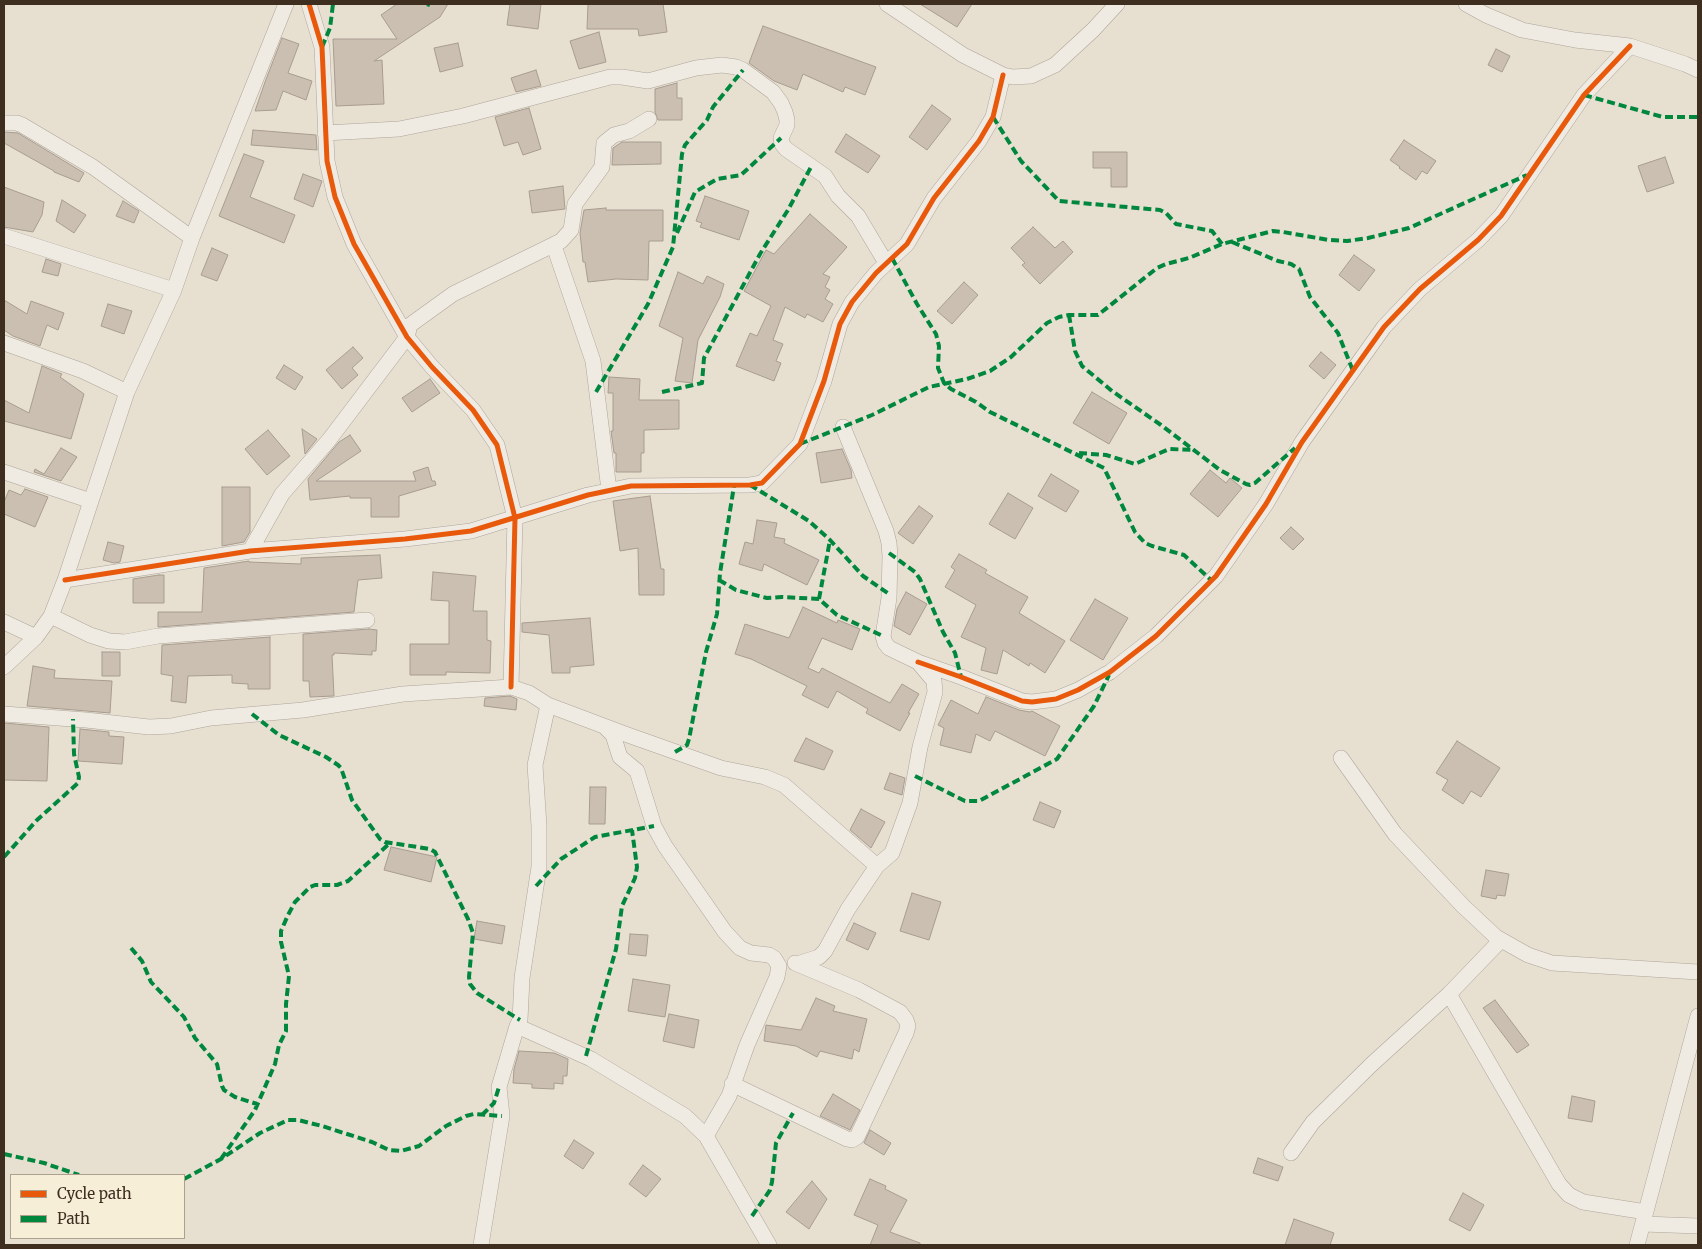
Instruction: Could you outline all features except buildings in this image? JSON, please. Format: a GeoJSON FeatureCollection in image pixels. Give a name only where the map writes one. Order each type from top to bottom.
{"type":"FeatureCollection","features":[{"type":"Feature","properties":{"kind":"street"},"geometry":{"type":"LineString","coordinates":[[4,667],[36,637],[51,616],[65,580],[127,392],[174,290],[192,238],[286,4]]}},
{"type":"Feature","properties":{"kind":"street"},"geometry":{"type":"LineString","coordinates":[[309,4],[322,47],[327,161],[334,196],[354,244],[407,337],[432,368],[473,410],[497,445],[515,518],[512,687]]}},
{"type":"Feature","properties":{"kind":"street"},"geometry":{"type":"LineString","coordinates":[[887,4],[963,55],[1003,75],[1014,77],[1031,76],[1055,64],[1094,30],[1117,4]]}},
{"type":"Feature","properties":{"kind":"street"},"geometry":{"type":"LineString","coordinates":[[1466,4],[1486,15],[1522,30],[1575,40],[1630,46],[1698,70]]}},
{"type":"Feature","properties":{"kind":"street"},"geometry":{"type":"LineString","coordinates":[[843,427],[886,531],[889,543],[889,598],[884,636],[885,644],[889,648],[918,662],[961,676],[1022,700],[1032,702],[1056,699],[1078,690],[1110,672],[1156,636],[1216,576],[1266,504],[1302,442],[1384,327],[1420,289],[1478,240],[1501,216],[1584,95],[1630,46]]}},
{"type":"Feature","properties":{"kind":"street"},"geometry":{"type":"LineString","coordinates":[[326,133],[408,127],[463,116],[610,77],[622,76],[648,81],[696,68],[722,65],[736,67],[773,92],[785,112],[787,120],[787,125],[781,138],[782,144],[786,149],[824,176],[838,196],[858,216],[886,263]]}},
{"type":"Feature","properties":{"kind":"street"},"geometry":{"type":"LineString","coordinates":[[65,580],[250,551],[405,539],[471,531],[588,495],[631,486],[750,485],[762,483],[800,444],[824,381],[840,324],[852,302],[886,263],[906,244],[934,198],[979,141],[993,117],[1003,75]]}},
{"type":"Feature","properties":{"kind":"street"},"geometry":{"type":"LineString","coordinates":[[250,551],[282,494],[329,440],[407,337],[410,325],[453,294],[554,246],[570,232],[575,204],[602,167],[604,143],[614,135],[630,131],[649,119]]}},
{"type":"Feature","properties":{"kind":"street"},"geometry":{"type":"LineString","coordinates":[[4,123],[22,124],[93,167],[192,238]]}},
{"type":"Feature","properties":{"kind":"street"},"geometry":{"type":"LineString","coordinates":[[4,236],[174,290]]}},
{"type":"Feature","properties":{"kind":"street"},"geometry":{"type":"LineString","coordinates":[[554,246],[593,361],[609,490]]}},
{"type":"Feature","properties":{"kind":"street"},"geometry":{"type":"LineString","coordinates":[[4,343],[83,371],[127,392]]}},
{"type":"Feature","properties":{"kind":"street"},"geometry":{"type":"LineString","coordinates":[[4,472],[91,501]]}},
{"type":"Feature","properties":{"kind":"street"},"geometry":{"type":"LineString","coordinates":[[51,616],[90,635],[109,641],[125,642],[158,636],[367,620]]}},
{"type":"Feature","properties":{"kind":"street"},"geometry":{"type":"LineString","coordinates":[[4,622],[36,637]]}},
{"type":"Feature","properties":{"kind":"street"},"geometry":{"type":"LineString","coordinates":[[797,964],[819,957],[825,951],[848,909],[877,866],[892,853],[910,803],[920,747],[933,704],[934,681],[918,662]]}},
{"type":"Feature","properties":{"kind":"street"},"geometry":{"type":"LineString","coordinates":[[4,714],[86,720],[148,728],[171,726],[211,718],[303,710],[403,694],[512,687],[529,693],[548,705],[605,727],[721,768],[765,777],[784,784],[877,866]]}},
{"type":"Feature","properties":{"kind":"street"},"geometry":{"type":"LineString","coordinates":[[481,1245],[502,1116],[499,1087],[520,1020],[522,978],[539,867],[536,765],[548,705]]}},
{"type":"Feature","properties":{"kind":"street"},"geometry":{"type":"LineString","coordinates":[[605,727],[613,735],[620,757],[637,771],[654,826],[665,846],[725,932],[740,948],[746,952],[769,955],[797,964],[859,990],[900,1012],[906,1020],[908,1026],[906,1033],[857,1137],[852,1140],[732,1084]]}},
{"type":"Feature","properties":{"kind":"street"},"geometry":{"type":"LineString","coordinates":[[1341,758],[1394,834],[1463,906],[1501,940],[1528,955],[1552,963],[1698,972]]}},
{"type":"Feature","properties":{"kind":"street"},"geometry":{"type":"LineString","coordinates":[[1291,1153],[1313,1122],[1372,1064],[1449,994],[1501,940]]}},
{"type":"Feature","properties":{"kind":"street"},"geometry":{"type":"LineString","coordinates":[[706,1136],[729,1096],[732,1084],[778,972],[778,966],[774,958]]}},
{"type":"Feature","properties":{"kind":"street"},"geometry":{"type":"LineString","coordinates":[[1449,994],[1559,1184],[1569,1195],[1584,1202],[1644,1218],[1698,1226]]}},
{"type":"Feature","properties":{"kind":"street"},"geometry":{"type":"LineString","coordinates":[[1637,1245],[1698,1016]]}},
{"type":"Feature","properties":{"kind":"street"},"geometry":{"type":"LineString","coordinates":[[517,1026],[591,1058],[685,1116],[706,1136],[769,1245]]}},
{"type":"Feature","properties":{"kind":"marked path"},"geometry":{"type":"LineString","coordinates":[[322,47],[330,28],[333,4]]}},
{"type":"Feature","properties":{"kind":"marked path"},"geometry":{"type":"LineString","coordinates":[[596,392],[648,304],[673,247],[682,154],[685,145],[707,120],[713,107],[743,70]]}},
{"type":"Feature","properties":{"kind":"marked path"},"geometry":{"type":"LineString","coordinates":[[1584,95],[1663,117],[1698,117]]}},
{"type":"Feature","properties":{"kind":"marked path"},"geometry":{"type":"LineString","coordinates":[[993,117],[1021,161],[1059,201],[1160,210],[1166,213],[1176,224],[1212,231],[1222,244]]}},
{"type":"Feature","properties":{"kind":"marked path"},"geometry":{"type":"LineString","coordinates":[[677,233],[695,192],[717,179],[741,175],[781,138]]}},
{"type":"Feature","properties":{"kind":"marked path"},"geometry":{"type":"LineString","coordinates":[[662,392],[702,383],[704,358],[760,254],[788,210],[811,167]]}},
{"type":"Feature","properties":{"kind":"marked path"},"geometry":{"type":"LineString","coordinates":[[800,444],[872,415],[929,387],[967,379],[990,371],[1011,357],[1047,323],[1059,317],[1069,315],[1098,315],[1157,268],[1166,264],[1189,258],[1222,244],[1273,231],[1347,241],[1409,228],[1527,175]]}},
{"type":"Feature","properties":{"kind":"marked path"},"geometry":{"type":"LineString","coordinates":[[1232,242],[1278,261],[1291,264],[1299,269],[1310,297],[1338,333],[1353,371]]}},
{"type":"Feature","properties":{"kind":"marked path"},"geometry":{"type":"LineString","coordinates":[[892,258],[936,334],[939,346],[938,368],[944,383],[990,412],[1104,468],[1135,532],[1145,543],[1184,555],[1212,581]]}},
{"type":"Feature","properties":{"kind":"marked path"},"geometry":{"type":"LineString","coordinates":[[1069,315],[1075,351],[1082,366],[1112,391],[1220,470],[1250,485],[1255,483],[1295,448]]}},
{"type":"Feature","properties":{"kind":"marked path"},"geometry":{"type":"LineString","coordinates":[[1079,453],[1106,455],[1135,464],[1169,449],[1194,450]]}},
{"type":"Feature","properties":{"kind":"marked path"},"geometry":{"type":"LineString","coordinates":[[750,485],[809,521],[830,540],[863,576],[889,594]]}},
{"type":"Feature","properties":{"kind":"marked path"},"geometry":{"type":"LineString","coordinates":[[675,752],[687,745],[689,739],[706,652],[717,614],[720,573],[734,486]]}},
{"type":"Feature","properties":{"kind":"marked path"},"geometry":{"type":"LineString","coordinates":[[819,599],[830,540]]}},
{"type":"Feature","properties":{"kind":"marked path"},"geometry":{"type":"LineString","coordinates":[[889,553],[915,572],[920,579],[943,632],[955,653],[961,677]]}},
{"type":"Feature","properties":{"kind":"marked path"},"geometry":{"type":"LineString","coordinates":[[719,580],[736,590],[767,598],[819,599],[837,615],[883,636]]}},
{"type":"Feature","properties":{"kind":"marked path"},"geometry":{"type":"LineString","coordinates":[[915,776],[965,801],[979,801],[1057,759],[1094,706],[1109,675]]}},
{"type":"Feature","properties":{"kind":"marked path"},"geometry":{"type":"LineString","coordinates":[[252,714],[279,735],[326,757],[338,765],[341,768],[352,800],[380,839],[385,842],[430,849],[435,852],[473,933],[470,984],[477,993],[520,1020]]}},
{"type":"Feature","properties":{"kind":"marked path"},"geometry":{"type":"LineString","coordinates":[[4,857],[37,820],[78,783],[79,777],[74,754],[73,719]]}},
{"type":"Feature","properties":{"kind":"marked path"},"geometry":{"type":"LineString","coordinates":[[536,886],[561,859],[595,837],[654,826]]}},
{"type":"Feature","properties":{"kind":"marked path"},"geometry":{"type":"LineString","coordinates":[[586,1056],[616,949],[622,906],[635,878],[637,867],[632,830]]}},
{"type":"Feature","properties":{"kind":"marked path"},"geometry":{"type":"LineString","coordinates":[[221,1159],[255,1110],[275,1064],[279,1045],[286,1031],[289,976],[281,942],[281,931],[288,915],[295,902],[310,887],[315,885],[337,885],[348,881],[390,843]]}},
{"type":"Feature","properties":{"kind":"marked path"},"geometry":{"type":"LineString","coordinates":[[131,948],[142,961],[151,982],[184,1017],[195,1038],[217,1064],[224,1090],[235,1097],[257,1104]]}},
{"type":"Feature","properties":{"kind":"marked path"},"geometry":{"type":"LineString","coordinates":[[482,1115],[494,1103],[499,1087]]}},
{"type":"Feature","properties":{"kind":"marked path"},"geometry":{"type":"LineString","coordinates":[[752,1216],[770,1190],[776,1143],[793,1113]]}},
{"type":"Feature","properties":{"kind":"marked path"},"geometry":{"type":"LineString","coordinates":[[185,1178],[221,1159],[260,1133],[288,1120],[298,1120],[322,1126],[372,1142],[389,1150],[401,1151],[419,1146],[446,1126],[466,1116],[474,1114],[502,1116]]}},
{"type":"Feature","properties":{"kind":"marked path"},"geometry":{"type":"LineString","coordinates":[[4,1154],[44,1163],[76,1174]]}},
{"type":"Feature","properties":{"kind":"cycle path"},"geometry":{"type":"LineString","coordinates":[[309,4],[322,47],[327,161],[335,197],[354,244],[407,337],[432,367],[473,410],[497,445],[515,518],[511,687]]}},
{"type":"Feature","properties":{"kind":"cycle path"},"geometry":{"type":"LineString","coordinates":[[918,662],[1022,701],[1032,702],[1056,699],[1078,690],[1110,672],[1156,636],[1216,576],[1266,504],[1302,442],[1384,327],[1420,289],[1478,240],[1501,216],[1584,95],[1630,46]]}},
{"type":"Feature","properties":{"kind":"cycle path"},"geometry":{"type":"LineString","coordinates":[[65,580],[250,551],[405,539],[471,531],[588,495],[631,486],[750,485],[762,483],[800,444],[824,381],[840,324],[852,302],[876,273],[907,244],[934,198],[979,141],[993,117],[1003,75]]}}]}
